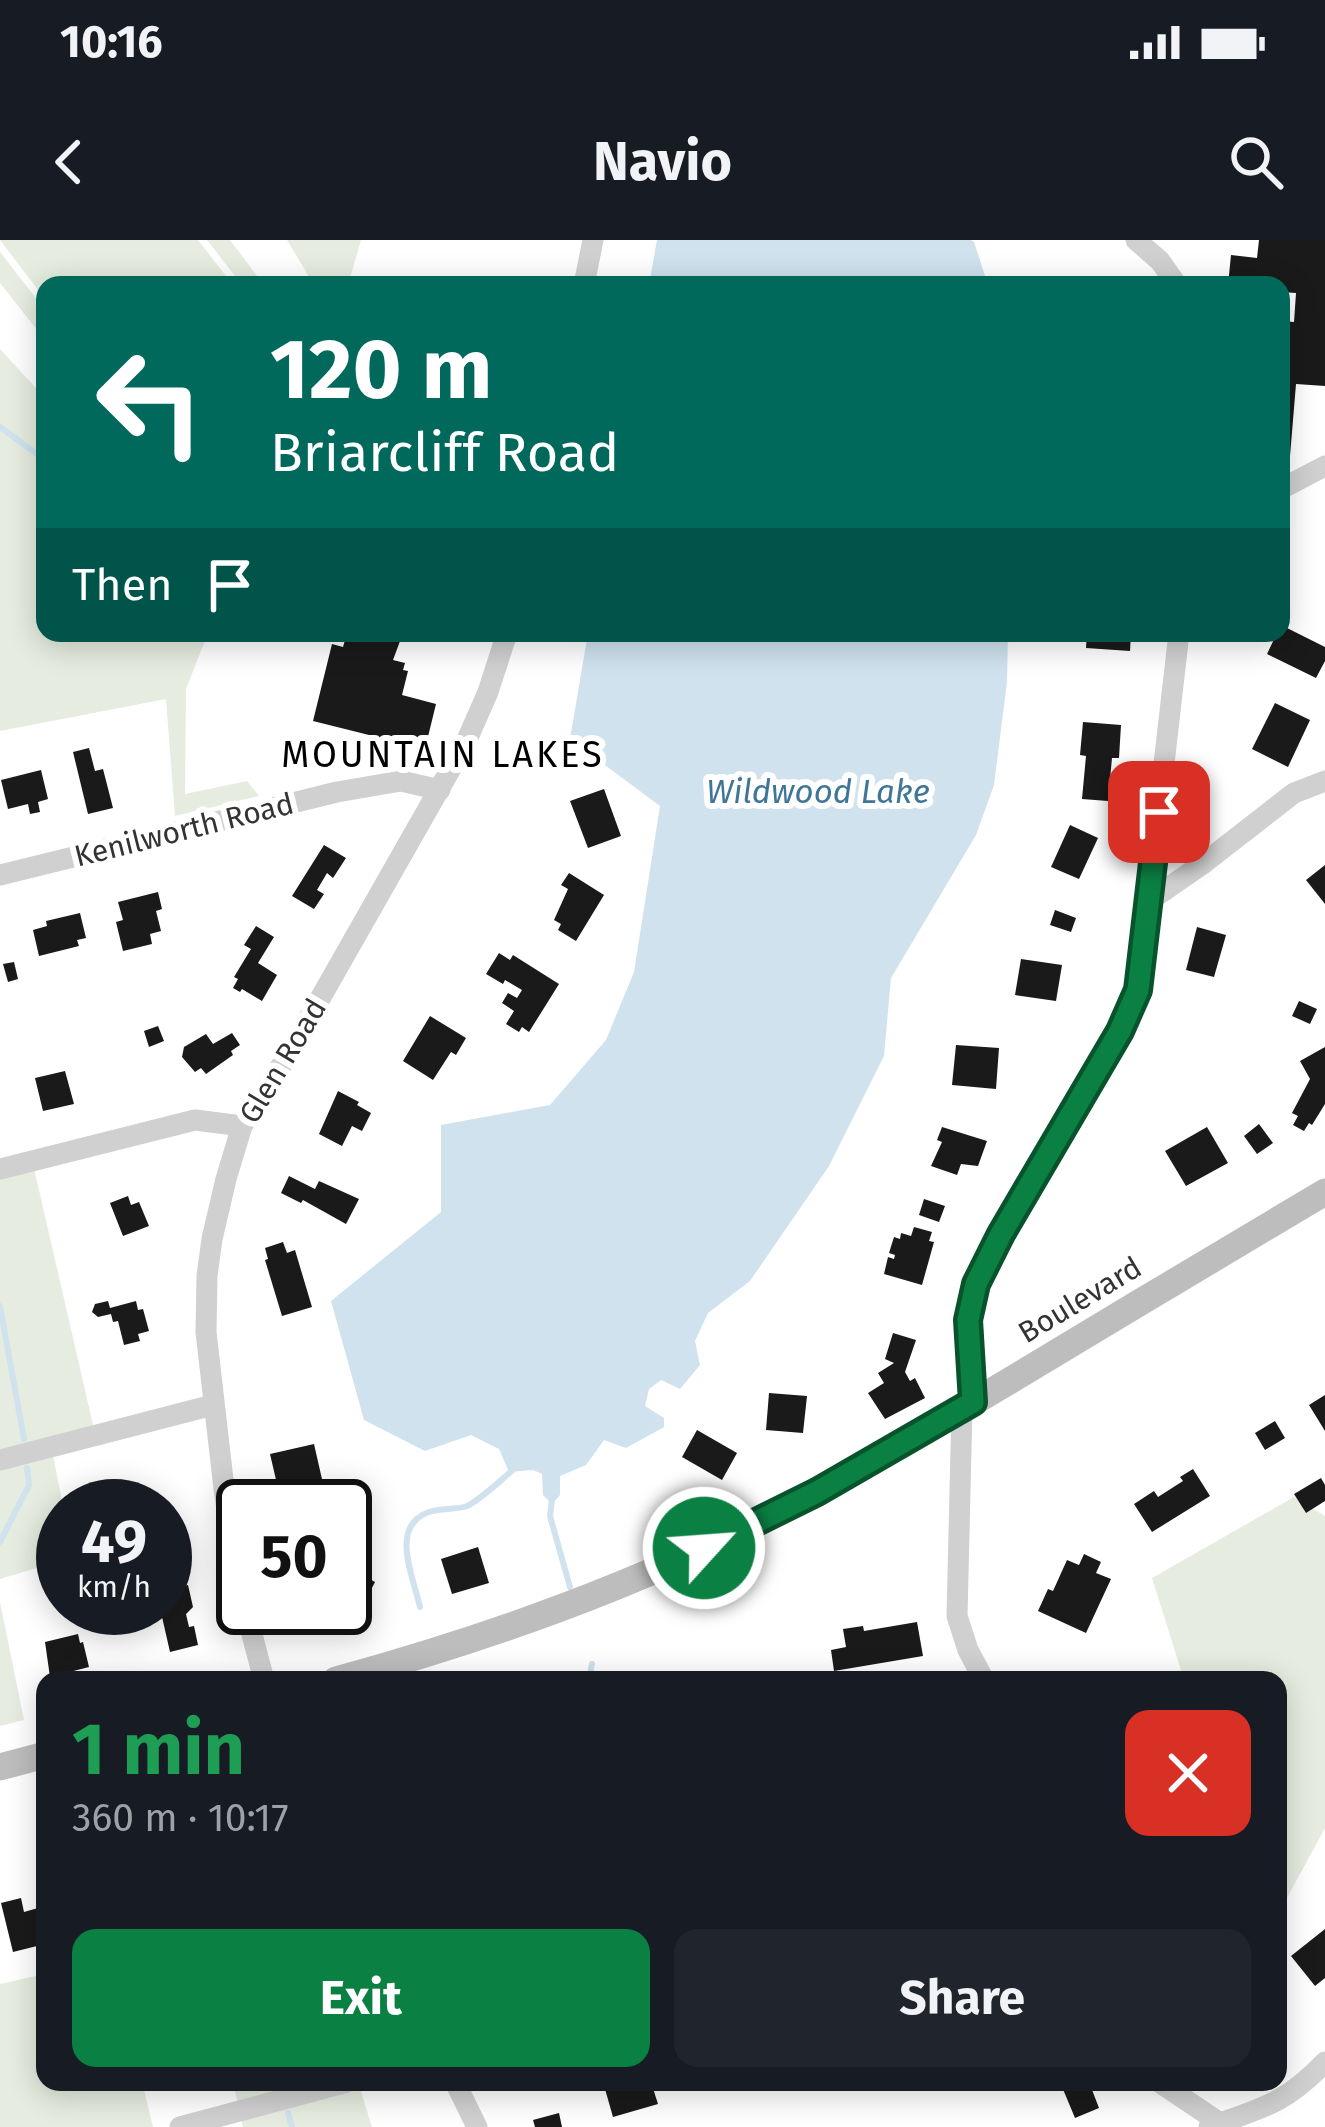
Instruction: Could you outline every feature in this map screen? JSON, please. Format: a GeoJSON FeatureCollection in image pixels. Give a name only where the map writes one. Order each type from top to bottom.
{"type":"FeatureCollection","features":[{"type":"Feature","properties":{"kind":"main road","name":"Boulevard"},"geometry":{"type":"LineString","coordinates":[[367,1671],[467,1642],[631,1581],[720,1541],[817,1492],[968,1405],[1325,1192]]}},
{"type":"Feature","properties":{"kind":"main road"},"geometry":{"type":"LineString","coordinates":[[0,1767],[36,1758]]}},
{"type":"Feature","properties":{"kind":"street"},"geometry":{"type":"LineString","coordinates":[[586,276],[593,240]]}},
{"type":"Feature","properties":{"kind":"street"},"geometry":{"type":"LineString","coordinates":[[1136,240],[1171,276]]}},
{"type":"Feature","properties":{"kind":"street"},"geometry":{"type":"LineString","coordinates":[[1290,484],[1325,466]]}},
{"type":"Feature","properties":{"kind":"street","name":"Glen Road"},"geometry":{"type":"LineString","coordinates":[[225,1479],[206,1332],[207,1276],[242,1126],[288,1055],[466,742],[504,642]]}},
{"type":"Feature","properties":{"kind":"street"},"geometry":{"type":"LineString","coordinates":[[979,1671],[956,1616],[968,1320],[976,1284],[1001,1234],[1129,1015],[1138,990],[1178,642]]}},
{"type":"Feature","properties":{"kind":"street","name":"Kenilworth Road"},"geometry":{"type":"LineString","coordinates":[[0,875],[337,792],[401,781],[440,790]]}},
{"type":"Feature","properties":{"kind":"street"},"geometry":{"type":"LineString","coordinates":[[1149,901],[1294,793],[1325,781]]}},
{"type":"Feature","properties":{"kind":"street"},"geometry":{"type":"LineString","coordinates":[[0,1168],[195,1120],[242,1126]]}},
{"type":"Feature","properties":{"kind":"street"},"geometry":{"type":"LineString","coordinates":[[0,1460],[213,1405]]}},
{"type":"Feature","properties":{"kind":"street","name":"Glen Road"},"geometry":{"type":"LineString","coordinates":[[252,1635],[262,1671]]}},
{"type":"Feature","properties":{"kind":"street"},"geometry":{"type":"LineString","coordinates":[[1172,2091],[1219,2126],[1277,2102],[1301,2087],[1325,2062]]}},
{"type":"Feature","properties":{"kind":"street"},"geometry":{"type":"LineString","coordinates":[[180,2127],[313,2091]]}},
{"type":"Feature","properties":{"kind":"street"},"geometry":{"type":"LineString","coordinates":[[459,2091],[477,2127]]}},
{"type":"Feature","properties":{"kind":"shaded area"},"geometry":{"type":"Polygon","coordinates":[[[0,240],[198,240],[226,276],[36,276],[36,287],[0,240]]]}},
{"type":"Feature","properties":{"kind":"shaded area"},"geometry":{"type":"Polygon","coordinates":[[[207,240],[230,240],[257,276],[235,276],[207,240]]]}},
{"type":"Feature","properties":{"kind":"shaded area"},"geometry":{"type":"Polygon","coordinates":[[[287,240],[361,240],[351,276],[309,276],[287,240]]]}},
{"type":"Feature","properties":{"kind":"shaded area"},"geometry":{"type":"Polygon","coordinates":[[[0,252],[36,298],[36,329],[0,283],[0,252]]]}},
{"type":"Feature","properties":{"kind":"shaded area"},"geometry":{"type":"Polygon","coordinates":[[[0,349],[36,388],[36,642],[204,642],[186,689],[185,794],[247,781],[259,796],[175,816],[166,699],[0,731],[0,349]]]}},
{"type":"Feature","properties":{"kind":"shaded area"},"geometry":{"type":"Polygon","coordinates":[[[33,1164],[96,1438],[52,1450],[58,1479],[36,1479],[36,1568],[0,1579],[0,1171],[33,1164]]]}},
{"type":"Feature","properties":{"kind":"shaded area"},"geometry":{"type":"Polygon","coordinates":[[[1294,1497],[1325,1516],[1325,1828],[1287,1898],[1287,1671],[1181,1671],[1152,1578],[1294,1497]]]}},
{"type":"Feature","properties":{"kind":"shaded area"},"geometry":{"type":"Polygon","coordinates":[[[0,1602],[24,1720],[0,1726],[0,1602]]]}},
{"type":"Feature","properties":{"kind":"shaded area"},"geometry":{"type":"Polygon","coordinates":[[[36,1976],[36,2091],[144,2091],[153,2127],[0,2127],[0,1984],[36,1976]]]}},
{"type":"Feature","properties":{"kind":"shaded area"},"geometry":{"type":"Polygon","coordinates":[[[235,2091],[361,2091],[372,2127],[243,2127],[235,2091]]]}},
{"type":"Feature","properties":{"kind":"water"},"geometry":{"type":"Polygon","coordinates":[[[657,240],[971,240],[985,276],[651,276],[657,240]]]}},
{"type":"Feature","properties":{"kind":"water","name":"Wildwood Lake"},"geometry":{"type":"Polygon","coordinates":[[[586,642],[1008,642],[994,785],[976,835],[891,978],[884,1056],[829,1166],[750,1281],[708,1313],[695,1341],[700,1365],[680,1389],[661,1380],[649,1389],[645,1406],[664,1418],[664,1427],[626,1448],[604,1440],[586,1465],[560,1476],[560,1495],[552,1504],[543,1495],[542,1474],[509,1472],[499,1449],[471,1435],[425,1451],[364,1420],[331,1301],[441,1212],[441,1125],[550,1105],[606,1040],[634,972],[660,806],[570,739],[586,642]]]}},
{"type":"Feature","properties":{"kind":"building"},"geometry":{"type":"Polygon","coordinates":[[[1259,240],[1325,240],[1325,386],[1296,384],[1290,456],[1290,322],[1294,322],[1296,293],[1290,293],[1290,276],[1229,276],[1231,255],[1257,258],[1259,240]]]}},
{"type":"Feature","properties":{"kind":"building"},"geometry":{"type":"Polygon","coordinates":[[[1290,630],[1325,647],[1325,661],[1316,678],[1267,654],[1273,642],[1290,642],[1290,630]]]}},
{"type":"Feature","properties":{"kind":"building"},"geometry":{"type":"Polygon","coordinates":[[[344,642],[400,642],[393,660],[405,663],[403,670],[408,671],[402,695],[436,704],[425,749],[313,721],[332,644],[343,647],[344,642]]]}},
{"type":"Feature","properties":{"kind":"building"},"geometry":{"type":"Polygon","coordinates":[[[1086,642],[1130,642],[1130,651],[1086,648],[1086,642]]]}},
{"type":"Feature","properties":{"kind":"building"},"geometry":{"type":"Polygon","coordinates":[[[1275,703],[1310,720],[1288,767],[1252,749],[1275,703]]]}},
{"type":"Feature","properties":{"kind":"building"},"geometry":{"type":"Polygon","coordinates":[[[1083,722],[1121,725],[1108,801],[1082,799],[1083,722]]]}},
{"type":"Feature","properties":{"kind":"building"},"geometry":{"type":"Polygon","coordinates":[[[89,748],[95,771],[103,769],[113,808],[88,814],[73,752],[89,748]]]}},
{"type":"Feature","properties":{"kind":"building"},"geometry":{"type":"Polygon","coordinates":[[[41,770],[48,799],[38,802],[40,812],[30,814],[28,804],[8,809],[1,780],[41,770]]]}},
{"type":"Feature","properties":{"kind":"building"},"geometry":{"type":"Polygon","coordinates":[[[604,789],[621,836],[588,848],[570,801],[604,789]]]}},
{"type":"Feature","properties":{"kind":"building"},"geometry":{"type":"Polygon","coordinates":[[[1070,825],[1098,838],[1079,879],[1051,867],[1070,825]]]}},
{"type":"Feature","properties":{"kind":"building"},"geometry":{"type":"Polygon","coordinates":[[[324,845],[346,858],[333,878],[327,873],[317,890],[324,894],[314,909],[292,896],[324,845]]]}},
{"type":"Feature","properties":{"kind":"building"},"geometry":{"type":"Polygon","coordinates":[[[1325,865],[1325,904],[1306,880],[1325,865]]]}},
{"type":"Feature","properties":{"kind":"building"},"geometry":{"type":"Polygon","coordinates":[[[569,873],[604,895],[576,941],[558,930],[561,924],[554,920],[568,889],[561,885],[569,873]]]}},
{"type":"Feature","properties":{"kind":"building"},"geometry":{"type":"Polygon","coordinates":[[[158,892],[161,931],[150,934],[152,944],[123,951],[116,922],[123,920],[118,902],[158,892]]]}},
{"type":"Feature","properties":{"kind":"building"},"geometry":{"type":"Polygon","coordinates":[[[1055,910],[1076,918],[1071,932],[1050,925],[1055,910]]]}},
{"type":"Feature","properties":{"kind":"building"},"geometry":{"type":"Polygon","coordinates":[[[80,913],[86,938],[77,940],[79,946],[39,956],[33,930],[47,926],[46,921],[80,913]]]}},
{"type":"Feature","properties":{"kind":"building"},"geometry":{"type":"Polygon","coordinates":[[[256,926],[274,937],[258,963],[277,975],[262,1001],[233,988],[238,979],[234,977],[251,949],[244,945],[256,926]]]}},
{"type":"Feature","properties":{"kind":"building"},"geometry":{"type":"Polygon","coordinates":[[[1197,927],[1226,935],[1214,977],[1186,970],[1197,927]]]}},
{"type":"Feature","properties":{"kind":"building"},"geometry":{"type":"Polygon","coordinates":[[[499,953],[510,960],[513,955],[559,984],[529,1032],[506,1024],[514,1011],[502,1003],[508,993],[517,998],[522,990],[486,974],[499,953]]]}},
{"type":"Feature","properties":{"kind":"building"},"geometry":{"type":"Polygon","coordinates":[[[1021,959],[1062,965],[1056,1001],[1015,995],[1021,959]]]}},
{"type":"Feature","properties":{"kind":"building"},"geometry":{"type":"Polygon","coordinates":[[[14,962],[18,979],[8,982],[3,964],[14,962]]]}},
{"type":"Feature","properties":{"kind":"building"},"geometry":{"type":"Polygon","coordinates":[[[1299,1001],[1317,1009],[1310,1024],[1292,1016],[1299,1001]]]}},
{"type":"Feature","properties":{"kind":"building"},"geometry":{"type":"Polygon","coordinates":[[[430,1016],[466,1038],[433,1080],[403,1061],[430,1016]]]}},
{"type":"Feature","properties":{"kind":"building"},"geometry":{"type":"Polygon","coordinates":[[[158,1026],[164,1041],[149,1047],[144,1031],[158,1026]]]}},
{"type":"Feature","properties":{"kind":"building"},"geometry":{"type":"Polygon","coordinates":[[[232,1033],[240,1045],[206,1074],[201,1068],[195,1072],[182,1057],[184,1047],[206,1034],[213,1044],[232,1033]]]}},
{"type":"Feature","properties":{"kind":"building"},"geometry":{"type":"Polygon","coordinates":[[[956,1045],[999,1048],[996,1089],[952,1085],[956,1045]]]}},
{"type":"Feature","properties":{"kind":"building"},"geometry":{"type":"Polygon","coordinates":[[[1325,1047],[1325,1104],[1304,1131],[1293,1125],[1298,1116],[1292,1113],[1310,1079],[1300,1061],[1325,1047]]]}},
{"type":"Feature","properties":{"kind":"building"},"geometry":{"type":"Polygon","coordinates":[[[65,1071],[74,1104],[43,1111],[35,1078],[65,1071]]]}},
{"type":"Feature","properties":{"kind":"building"},"geometry":{"type":"Polygon","coordinates":[[[338,1091],[371,1113],[362,1131],[352,1126],[342,1146],[319,1134],[338,1091]]]}},
{"type":"Feature","properties":{"kind":"building"},"geometry":{"type":"Polygon","coordinates":[[[1259,1124],[1273,1143],[1257,1154],[1244,1136],[1259,1124]]]}},
{"type":"Feature","properties":{"kind":"building"},"geometry":{"type":"Polygon","coordinates":[[[942,1127],[987,1141],[978,1166],[961,1164],[957,1175],[931,1166],[942,1142],[937,1140],[942,1127]]]}},
{"type":"Feature","properties":{"kind":"building"},"geometry":{"type":"Polygon","coordinates":[[[1207,1127],[1228,1163],[1186,1186],[1165,1151],[1207,1127]]]}},
{"type":"Feature","properties":{"kind":"building"},"geometry":{"type":"Polygon","coordinates":[[[289,1176],[315,1189],[319,1181],[359,1199],[346,1224],[281,1193],[289,1176]]]}},
{"type":"Feature","properties":{"kind":"building"},"geometry":{"type":"Polygon","coordinates":[[[128,1196],[131,1205],[139,1202],[149,1226],[123,1236],[110,1203],[128,1196]]]}},
{"type":"Feature","properties":{"kind":"building"},"geometry":{"type":"Polygon","coordinates":[[[924,1199],[945,1206],[939,1222],[919,1215],[924,1199]]]}},
{"type":"Feature","properties":{"kind":"building"},"geometry":{"type":"Polygon","coordinates":[[[914,1227],[932,1232],[929,1241],[934,1242],[922,1285],[884,1274],[888,1257],[894,1259],[889,1253],[894,1237],[911,1236],[914,1227]]]}},
{"type":"Feature","properties":{"kind":"building"},"geometry":{"type":"Polygon","coordinates":[[[283,1242],[287,1253],[295,1250],[312,1307],[282,1316],[265,1248],[283,1242]]]}},
{"type":"Feature","properties":{"kind":"building"},"geometry":{"type":"Polygon","coordinates":[[[108,1301],[110,1308],[136,1301],[138,1310],[143,1309],[149,1331],[138,1334],[140,1341],[124,1345],[118,1321],[113,1322],[111,1314],[98,1317],[92,1312],[95,1304],[108,1301]]]}},
{"type":"Feature","properties":{"kind":"building"},"geometry":{"type":"Polygon","coordinates":[[[893,1333],[916,1340],[905,1372],[910,1381],[915,1378],[925,1398],[885,1419],[868,1393],[884,1383],[878,1373],[894,1363],[885,1359],[893,1333]]]}},
{"type":"Feature","properties":{"kind":"building"},"geometry":{"type":"Polygon","coordinates":[[[769,1393],[807,1396],[803,1433],[766,1430],[769,1393]]]}},
{"type":"Feature","properties":{"kind":"building"},"geometry":{"type":"Polygon","coordinates":[[[1325,1395],[1325,1431],[1309,1405],[1325,1395]]]}},
{"type":"Feature","properties":{"kind":"building"},"geometry":{"type":"Polygon","coordinates":[[[1275,1421],[1285,1438],[1265,1450],[1255,1433],[1275,1421]]]}},
{"type":"Feature","properties":{"kind":"building"},"geometry":{"type":"Polygon","coordinates":[[[697,1430],[737,1453],[722,1480],[682,1457],[697,1430]]]}},
{"type":"Feature","properties":{"kind":"building"},"geometry":{"type":"Polygon","coordinates":[[[314,1444],[322,1479],[276,1479],[270,1454],[314,1444]]]}},
{"type":"Feature","properties":{"kind":"building"},"geometry":{"type":"Polygon","coordinates":[[[1193,1469],[1210,1496],[1152,1532],[1134,1504],[1154,1491],[1158,1497],[1193,1469]]]}},
{"type":"Feature","properties":{"kind":"building"},"geometry":{"type":"Polygon","coordinates":[[[1321,1478],[1325,1501],[1306,1513],[1294,1494],[1321,1478]]]}},
{"type":"Feature","properties":{"kind":"building"},"geometry":{"type":"Polygon","coordinates":[[[478,1547],[489,1583],[452,1594],[441,1559],[478,1547]]]}},
{"type":"Feature","properties":{"kind":"building"},"geometry":{"type":"Polygon","coordinates":[[[1084,1554],[1101,1562],[1096,1573],[1111,1579],[1086,1633],[1038,1611],[1067,1560],[1079,1565],[1084,1554]]]}},
{"type":"Feature","properties":{"kind":"building"},"geometry":{"type":"Polygon","coordinates":[[[917,1622],[923,1656],[834,1671],[831,1650],[846,1647],[843,1629],[863,1626],[864,1631],[917,1622]]]}},
{"type":"Feature","properties":{"kind":"building"},"geometry":{"type":"Polygon","coordinates":[[[194,1626],[198,1645],[170,1652],[166,1635],[192,1635],[194,1626]]]}},
{"type":"Feature","properties":{"kind":"building"},"geometry":{"type":"Polygon","coordinates":[[[78,1635],[89,1667],[49,1671],[45,1642],[78,1635]]]}},
{"type":"Feature","properties":{"kind":"building"},"geometry":{"type":"Polygon","coordinates":[[[21,1898],[24,1912],[36,1909],[36,1946],[13,1952],[1,1903],[21,1898]]]}},
{"type":"Feature","properties":{"kind":"building"},"geometry":{"type":"Polygon","coordinates":[[[1325,1929],[1325,1978],[1315,1986],[1291,1956],[1325,1929]]]}},
{"type":"Feature","properties":{"kind":"building"},"geometry":{"type":"Polygon","coordinates":[[[606,2091],[654,2091],[658,2104],[613,2117],[606,2091]]]}},
{"type":"Feature","properties":{"kind":"building"},"geometry":{"type":"Polygon","coordinates":[[[1064,2091],[1092,2091],[1099,2108],[1075,2118],[1064,2091]]]}},
{"type":"Feature","properties":{"kind":"building"},"geometry":{"type":"Polygon","coordinates":[[[559,2113],[562,2127],[535,2127],[533,2120],[559,2113]]]}},
{"type":"Feature","properties":{"kind":"waterway"},"geometry":{"type":"LineString","coordinates":[[0,427],[36,453]]}},
{"type":"Feature","properties":{"kind":"waterway"},"geometry":{"type":"LineString","coordinates":[[0,1306],[24,1439]]}},
{"type":"Feature","properties":{"kind":"waterway"},"geometry":{"type":"LineString","coordinates":[[0,1542],[29,1485],[27,1468]]}},
{"type":"Feature","properties":{"kind":"waterway"},"geometry":{"type":"LineString","coordinates":[[420,1607],[407,1553],[410,1528],[429,1512],[472,1503],[513,1470]]}},
{"type":"Feature","properties":{"kind":"waterway"},"geometry":{"type":"LineString","coordinates":[[552,1498],[550,1516],[570,1587]]}},
{"type":"Feature","properties":{"kind":"waterway"},"geometry":{"type":"LineString","coordinates":[[591,1671],[592,1664]]}},
{"type":"Feature","properties":{"kind":"waterway"},"geometry":{"type":"LineString","coordinates":[[288,2113],[292,2127]]}},
{"type":"Feature","properties":{"kind":"district","name":"MOUNTAIN LAKES"},"geometry":{"type":"Point","coordinates":[443,754]}},
{"type":"Feature","properties":{"kind":"route"},"geometry":{"type":"LineString","coordinates":[[704,1548],[817,1492],[973,1402],[968,1320],[976,1284],[1129,1015],[1138,990],[1159,812]]}}]}
